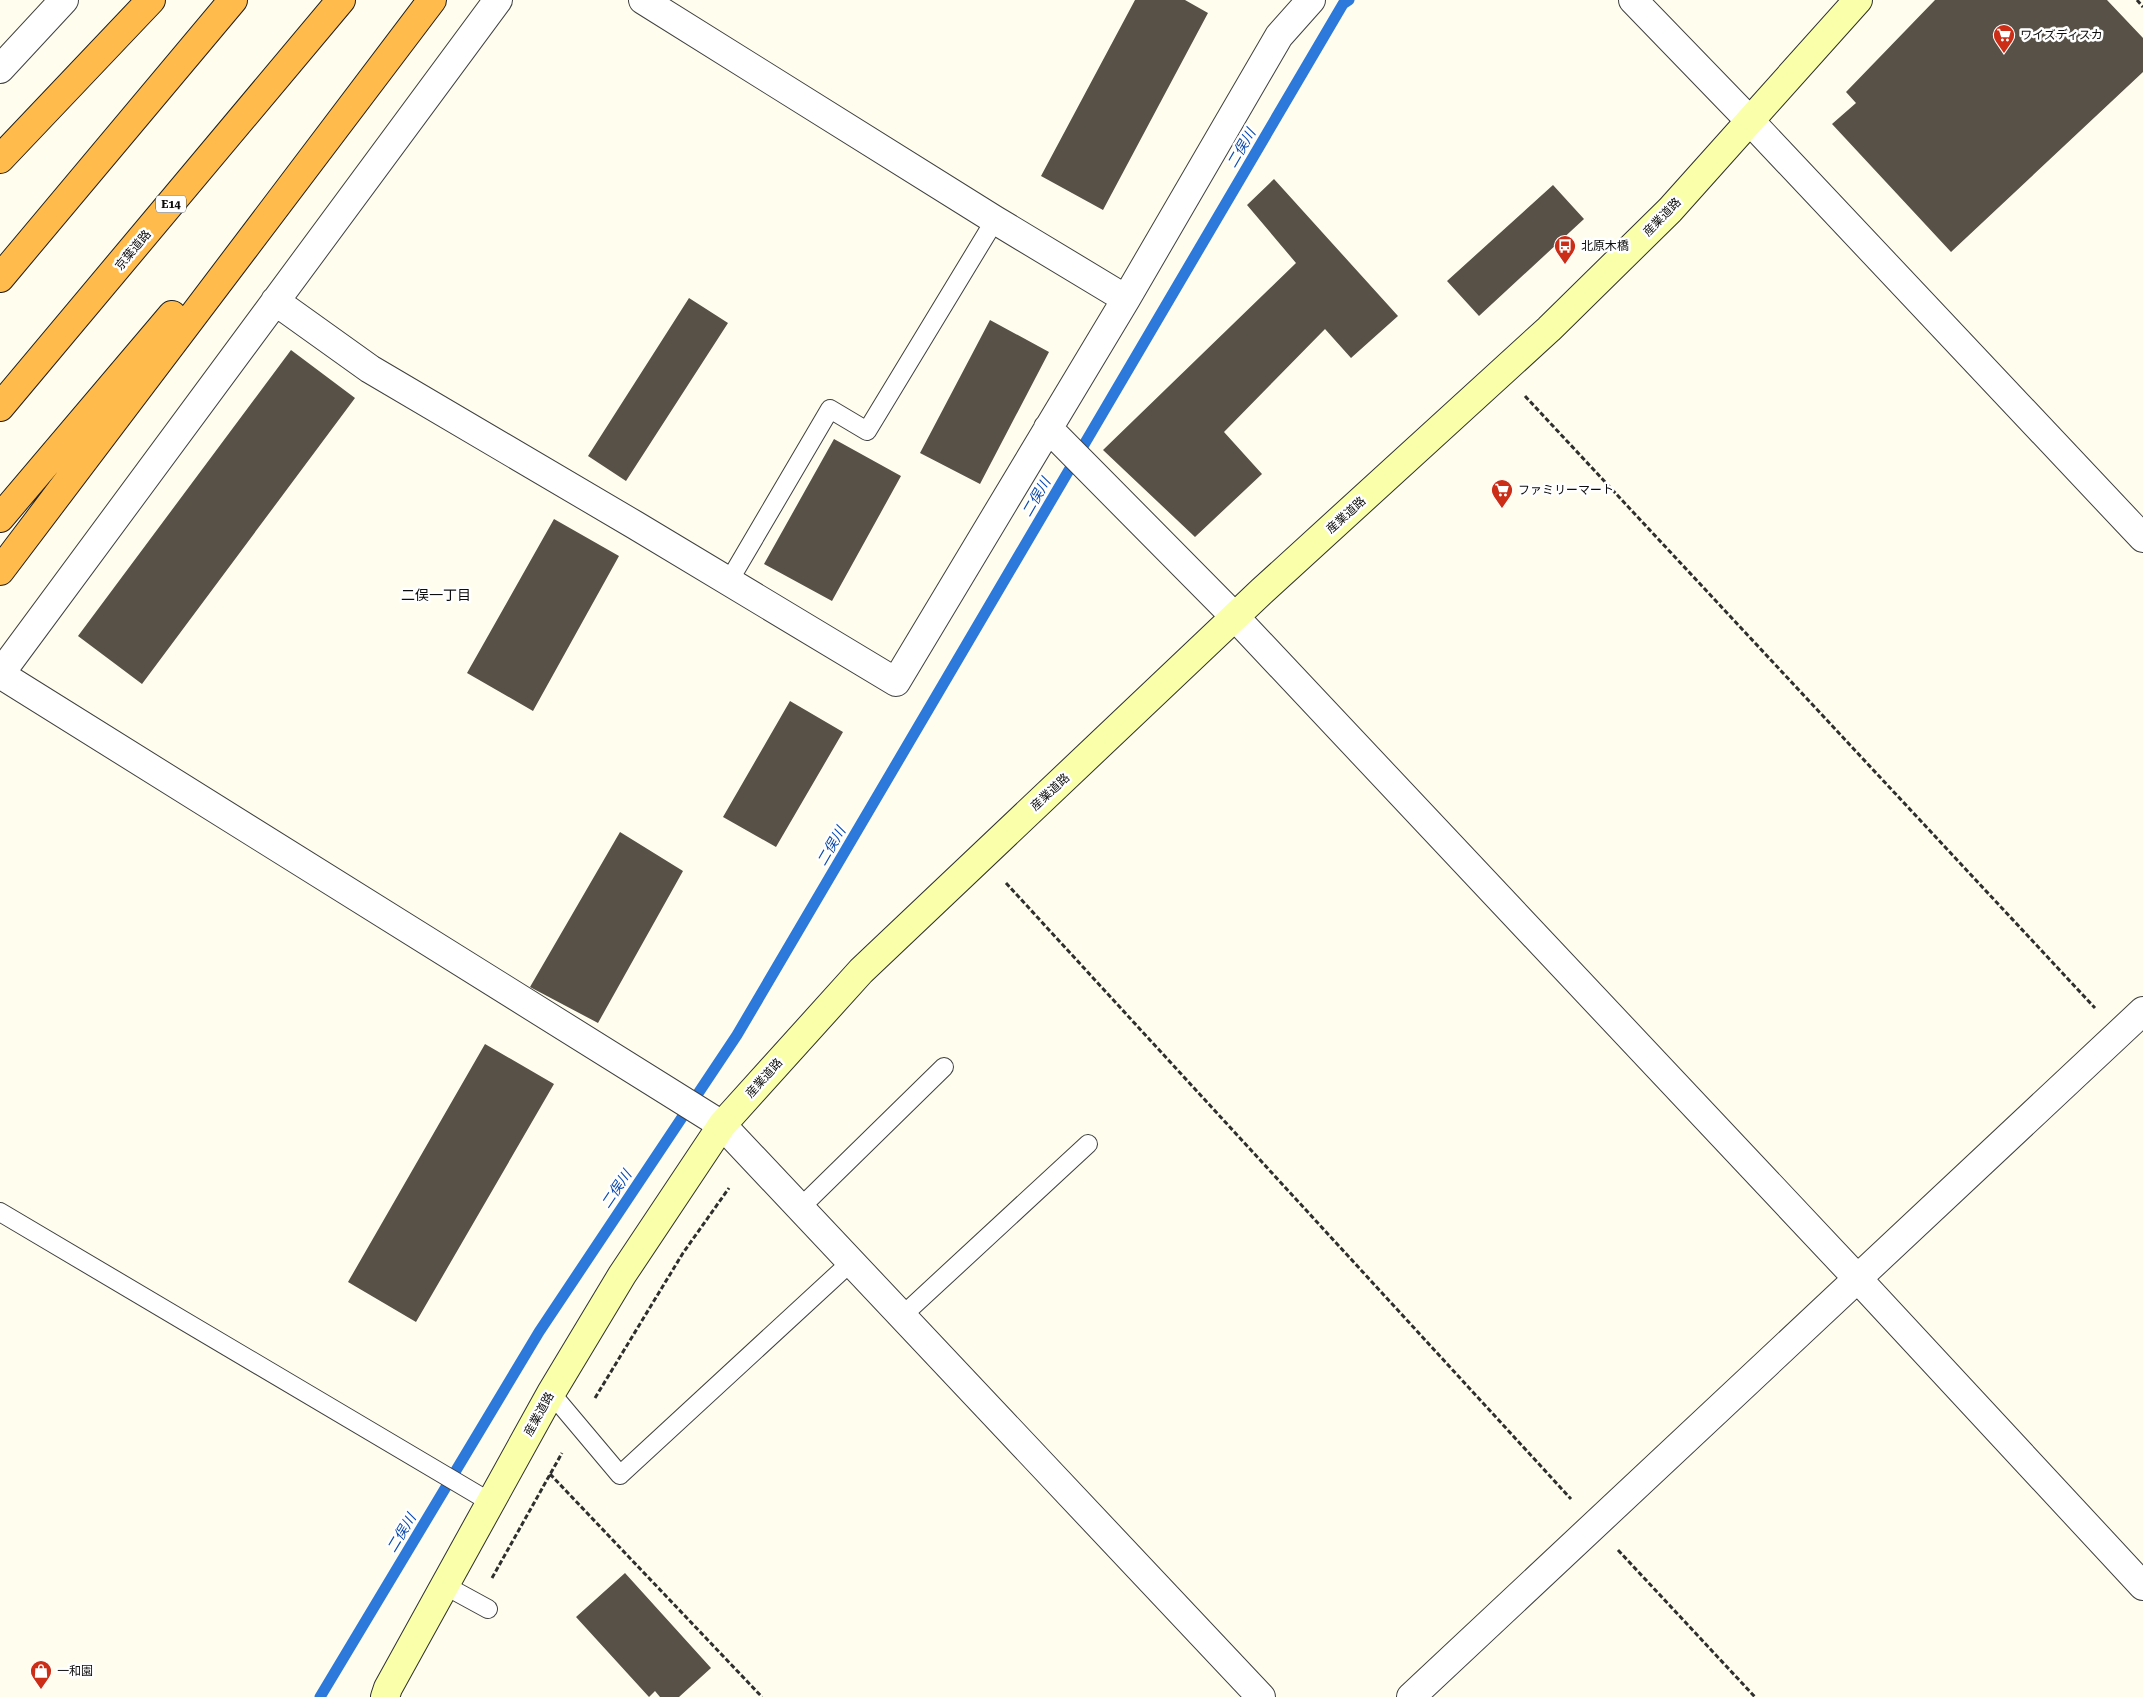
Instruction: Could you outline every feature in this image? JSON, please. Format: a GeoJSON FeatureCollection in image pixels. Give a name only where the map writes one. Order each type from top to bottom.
{"type":"FeatureCollection","features":[{"type":"Feature","properties":{"kind":"highway"},"geometry":{"type":"LineString","coordinates":[[0,159],[151,0]]}},
{"type":"Feature","properties":{"kind":"highway"},"geometry":{"type":"LineString","coordinates":[[0,278],[233,0]]}},
{"type":"Feature","properties":{"kind":"highway","name":"京葉道路"},"geometry":{"type":"LineString","coordinates":[[0,407],[342,0]]}},
{"type":"Feature","properties":{"kind":"highway"},"geometry":{"type":"LineString","coordinates":[[0,571],[432,0]]}},
{"type":"Feature","properties":{"kind":"highway"},"geometry":{"type":"LineString","coordinates":[[0,518],[368,84]]}},
{"type":"Feature","properties":{"kind":"main road","name":"産業道路"},"geometry":{"type":"LineString","coordinates":[[386,1697],[388,1688],[551,1393],[622,1275],[722,1125],[861,970],[1235,617],[1503,372],[1670,210],[1751,122],[1858,0]]}},
{"type":"Feature","properties":{"kind":"street"},"geometry":{"type":"LineString","coordinates":[[0,69],[64,0]]}},
{"type":"Feature","properties":{"kind":"street"},"geometry":{"type":"LineString","coordinates":[[498,0],[0,674],[722,1125],[1261,1697]]}},
{"type":"Feature","properties":{"kind":"street"},"geometry":{"type":"LineString","coordinates":[[643,0],[994,220],[1126,299]]}},
{"type":"Feature","properties":{"kind":"street"},"geometry":{"type":"LineString","coordinates":[[275,301],[370,369],[896,682],[1126,299],[1279,36],[1311,0]]}},
{"type":"Feature","properties":{"kind":"street"},"geometry":{"type":"LineString","coordinates":[[1633,0],[1751,122],[2143,538]]}},
{"type":"Feature","properties":{"kind":"street"},"geometry":{"type":"LineString","coordinates":[[1048,428],[1235,617],[1857,1278],[2143,1586]]}},
{"type":"Feature","properties":{"kind":"street"},"geometry":{"type":"LineString","coordinates":[[1410,1697],[2143,1011]]}},
{"type":"Feature","properties":{"kind":"lane"},"geometry":{"type":"LineString","coordinates":[[728,581],[830,410],[867,431],[994,220]]}},
{"type":"Feature","properties":{"kind":"lane"},"geometry":{"type":"LineString","coordinates":[[800,1208],[944,1067]]}},
{"type":"Feature","properties":{"kind":"lane"},"geometry":{"type":"LineString","coordinates":[[902,1316],[1088,1144]]}},
{"type":"Feature","properties":{"kind":"lane"},"geometry":{"type":"LineString","coordinates":[[0,1212],[490,1502]]}},
{"type":"Feature","properties":{"kind":"lane"},"geometry":{"type":"LineString","coordinates":[[551,1393],[620,1475],[851,1262]]}},
{"type":"Feature","properties":{"kind":"lane"},"geometry":{"type":"LineString","coordinates":[[444,1585],[488,1609]]}},
{"type":"Feature","properties":{"kind":"path"},"geometry":{"type":"LineString","coordinates":[[2137,0],[2143,7]]}},
{"type":"Feature","properties":{"kind":"path"},"geometry":{"type":"LineString","coordinates":[[1503,372],[2119,1034]]}},
{"type":"Feature","properties":{"kind":"path"},"geometry":{"type":"LineString","coordinates":[[982,857],[1755,1697]]}},
{"type":"Feature","properties":{"kind":"path"},"geometry":{"type":"LineString","coordinates":[[729,1188],[683,1253],[550,1474],[762,1697]]}},
{"type":"Feature","properties":{"kind":"building"},"geometry":{"type":"Polygon","coordinates":[[[1135,0],[1185,0],[1208,13],[1103,210],[1041,176],[1135,0]]]}},
{"type":"Feature","properties":{"kind":"building"},"geometry":{"type":"Polygon","coordinates":[[[1935,0],[2107,0],[2143,38],[2143,72],[1951,252],[1832,124],[1856,103],[1846,92],[1935,0]]]}},
{"type":"Feature","properties":{"kind":"building"},"geometry":{"type":"Polygon","coordinates":[[[1274,179],[1398,316],[1351,358],[1325,329],[1224,432],[1262,474],[1195,537],[1103,450],[1296,263],[1247,205],[1274,179]]]}},
{"type":"Feature","properties":{"kind":"building"},"geometry":{"type":"Polygon","coordinates":[[[1553,185],[1584,219],[1479,316],[1447,281],[1553,185]]]}},
{"type":"Feature","properties":{"kind":"building"},"geometry":{"type":"Polygon","coordinates":[[[689,298],[728,323],[626,481],[588,456],[689,298]]]}},
{"type":"Feature","properties":{"kind":"building"},"geometry":{"type":"Polygon","coordinates":[[[990,320],[1049,352],[980,484],[920,453],[990,320]]]}},
{"type":"Feature","properties":{"kind":"building"},"geometry":{"type":"Polygon","coordinates":[[[291,350],[355,398],[142,684],[78,636],[291,350]]]}},
{"type":"Feature","properties":{"kind":"building"},"geometry":{"type":"Polygon","coordinates":[[[834,439],[901,476],[832,601],[764,564],[834,439]]]}},
{"type":"Feature","properties":{"kind":"building"},"geometry":{"type":"Polygon","coordinates":[[[554,519],[619,556],[533,711],[467,673],[554,519]]]}},
{"type":"Feature","properties":{"kind":"building"},"geometry":{"type":"Polygon","coordinates":[[[790,701],[843,732],[776,847],[723,817],[790,701]]]}},
{"type":"Feature","properties":{"kind":"building"},"geometry":{"type":"Polygon","coordinates":[[[620,832],[683,871],[598,1023],[530,987],[620,832]]]}},
{"type":"Feature","properties":{"kind":"building"},"geometry":{"type":"Polygon","coordinates":[[[485,1044],[554,1084],[416,1322],[348,1282],[485,1044]]]}},
{"type":"Feature","properties":{"kind":"building"},"geometry":{"type":"Polygon","coordinates":[[[625,1573],[711,1668],[679,1697],[660,1697],[655,1691],[649,1697],[576,1617],[625,1573]]]}},
{"type":"Feature","properties":{"kind":"waterway","name":"二俣川"},"geometry":{"type":"LineString","coordinates":[[320,1697],[539,1332],[737,1035],[1343,4],[1349,0]]}},
{"type":"Feature","properties":{"kind":"place","name":"ワイズディスカ"},"geometry":{"type":"Point","coordinates":[2004,54]}},
{"type":"Feature","properties":{"kind":"place","name":"北原木橋"},"geometry":{"type":"Point","coordinates":[1565,265]}},
{"type":"Feature","properties":{"kind":"place","name":"ファミリーマート"},"geometry":{"type":"Point","coordinates":[1502,509]}},
{"type":"Feature","properties":{"kind":"place","name":"一和園"},"geometry":{"type":"Point","coordinates":[41,1690]}},
{"type":"Feature","properties":{"kind":"district","name":"二俣一丁目"},"geometry":{"type":"Point","coordinates":[436,595]}}]}
